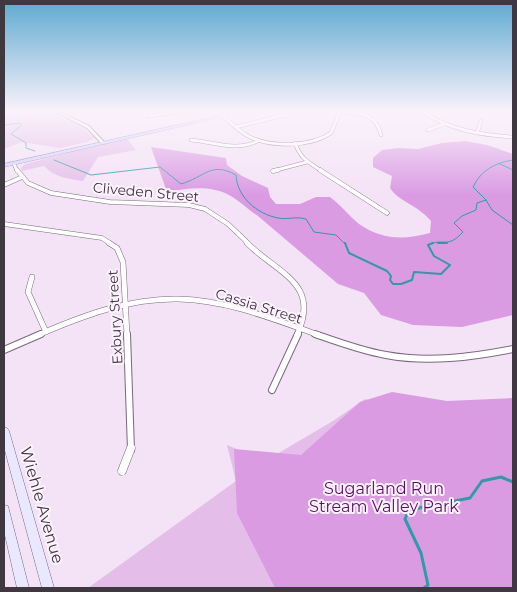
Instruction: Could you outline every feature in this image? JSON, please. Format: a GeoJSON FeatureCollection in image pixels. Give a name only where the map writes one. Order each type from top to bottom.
{"type":"FeatureCollection","features":[{"type":"Feature","properties":{"kind":"main road"},"geometry":{"type":"LineString","coordinates":[[4,164],[112,140]]}},
{"type":"Feature","properties":{"kind":"main road"},"geometry":{"type":"LineString","coordinates":[[4,164],[14,164],[102,142]]}},
{"type":"Feature","properties":{"kind":"main road","name":"Wiehle Avenue"},"geometry":{"type":"LineString","coordinates":[[4,431],[48,588]]}},
{"type":"Feature","properties":{"kind":"main road"},"geometry":{"type":"LineString","coordinates":[[4,510],[24,588]]}},
{"type":"Feature","properties":{"kind":"street"},"geometry":{"type":"LineString","coordinates":[[191,140],[232,148],[250,145],[258,141]]}},
{"type":"Feature","properties":{"kind":"street"},"geometry":{"type":"LineString","coordinates":[[255,140],[276,143],[319,140]]}},
{"type":"Feature","properties":{"kind":"street"},"geometry":{"type":"LineString","coordinates":[[295,142],[299,154],[306,162],[357,192],[387,213]]}},
{"type":"Feature","properties":{"kind":"street"},"geometry":{"type":"LineString","coordinates":[[273,171],[306,162]]}},
{"type":"Feature","properties":{"kind":"street"},"geometry":{"type":"LineString","coordinates":[[4,185],[20,178],[14,164]]}},
{"type":"Feature","properties":{"kind":"street","name":"Cliveden Street"},"geometry":{"type":"LineString","coordinates":[[20,178],[30,185],[51,193],[144,205],[189,206],[204,208],[216,214],[269,264],[298,286],[306,306],[304,321],[272,390]]}},
{"type":"Feature","properties":{"kind":"street","name":"Exbury Street"},"geometry":{"type":"LineString","coordinates":[[4,224],[95,237],[112,244],[122,257],[132,444],[130,455],[122,471]]}},
{"type":"Feature","properties":{"kind":"street"},"geometry":{"type":"LineString","coordinates":[[32,278],[28,292],[46,332]]}},
{"type":"Feature","properties":{"kind":"street","name":"Cassia Street"},"geometry":{"type":"LineString","coordinates":[[4,350],[92,313],[126,304],[177,299],[210,302],[239,308],[369,352],[398,357],[470,356],[513,349]]}},
{"type":"Feature","properties":{"kind":"green space"},"geometry":{"type":"Polygon","coordinates":[[[4,140],[92,140],[60,148],[22,142],[4,149],[4,140]]]}},
{"type":"Feature","properties":{"kind":"green space"},"geometry":{"type":"Polygon","coordinates":[[[120,140],[128,140],[136,150],[98,157],[83,181],[57,175],[44,166],[22,171],[21,168],[25,164],[68,153],[66,152],[120,140]]]}},
{"type":"Feature","properties":{"kind":"green space"},"geometry":{"type":"Polygon","coordinates":[[[465,141],[487,145],[513,154],[513,315],[462,327],[413,325],[381,315],[364,293],[338,284],[258,216],[229,195],[206,189],[167,192],[151,147],[226,158],[227,165],[242,176],[268,188],[270,197],[276,204],[300,204],[316,197],[330,197],[355,221],[376,233],[393,237],[411,237],[430,233],[431,221],[390,188],[392,176],[373,167],[373,158],[382,150],[398,148],[418,149],[442,143],[465,141]]]}},
{"type":"Feature","properties":{"kind":"green space","name":"Sugarland Run Stream Valley Park"},"geometry":{"type":"Polygon","coordinates":[[[392,392],[447,401],[513,398],[513,588],[275,588],[237,513],[234,449],[301,455],[360,402],[392,392]]]}},
{"type":"Feature","properties":{"kind":"green space","name":"Sugarland Run Stream Valley Park"},"geometry":{"type":"Polygon","coordinates":[[[365,399],[465,424],[477,588],[88,588],[236,481],[227,445],[265,461],[333,421],[365,399]]]}},
{"type":"Feature","properties":{"kind":"waterway"},"geometry":{"type":"LineString","coordinates":[[20,140],[26,143],[26,148],[35,151]]}},
{"type":"Feature","properties":{"kind":"waterway"},"geometry":{"type":"LineString","coordinates":[[54,160],[91,175],[160,167],[181,184],[214,170],[227,171],[236,175],[237,183],[244,197],[263,213],[285,219],[306,219],[314,232],[336,235],[345,244]]}},
{"type":"Feature","properties":{"kind":"waterway"},"geometry":{"type":"LineString","coordinates":[[499,163],[513,160]]}},
{"type":"Feature","properties":{"kind":"waterway"},"geometry":{"type":"LineString","coordinates":[[486,200],[473,187],[484,172],[499,163]]}},
{"type":"Feature","properties":{"kind":"waterway"},"geometry":{"type":"LineString","coordinates":[[499,163],[513,170]]}},
{"type":"Feature","properties":{"kind":"waterway"},"geometry":{"type":"LineString","coordinates":[[430,244],[449,242],[458,237],[463,232],[454,223],[462,216],[476,210],[477,203],[486,200]]}},
{"type":"Feature","properties":{"kind":"waterway"},"geometry":{"type":"LineString","coordinates":[[486,200],[492,210],[513,225]]}},
{"type":"Feature","properties":{"kind":"waterway"},"geometry":{"type":"LineString","coordinates":[[345,243],[349,253],[387,271],[391,276],[390,280],[393,284],[401,284],[412,280],[414,272],[441,274],[450,265],[434,256],[428,245],[433,243]]}},
{"type":"Feature","properties":{"kind":"waterway"},"geometry":{"type":"LineString","coordinates":[[438,243],[447,243]]}},
{"type":"Feature","properties":{"kind":"waterway"},"geometry":{"type":"LineString","coordinates":[[424,588],[428,585],[421,553],[405,519],[409,510],[470,498],[482,481],[501,477],[513,482]]}}]}
